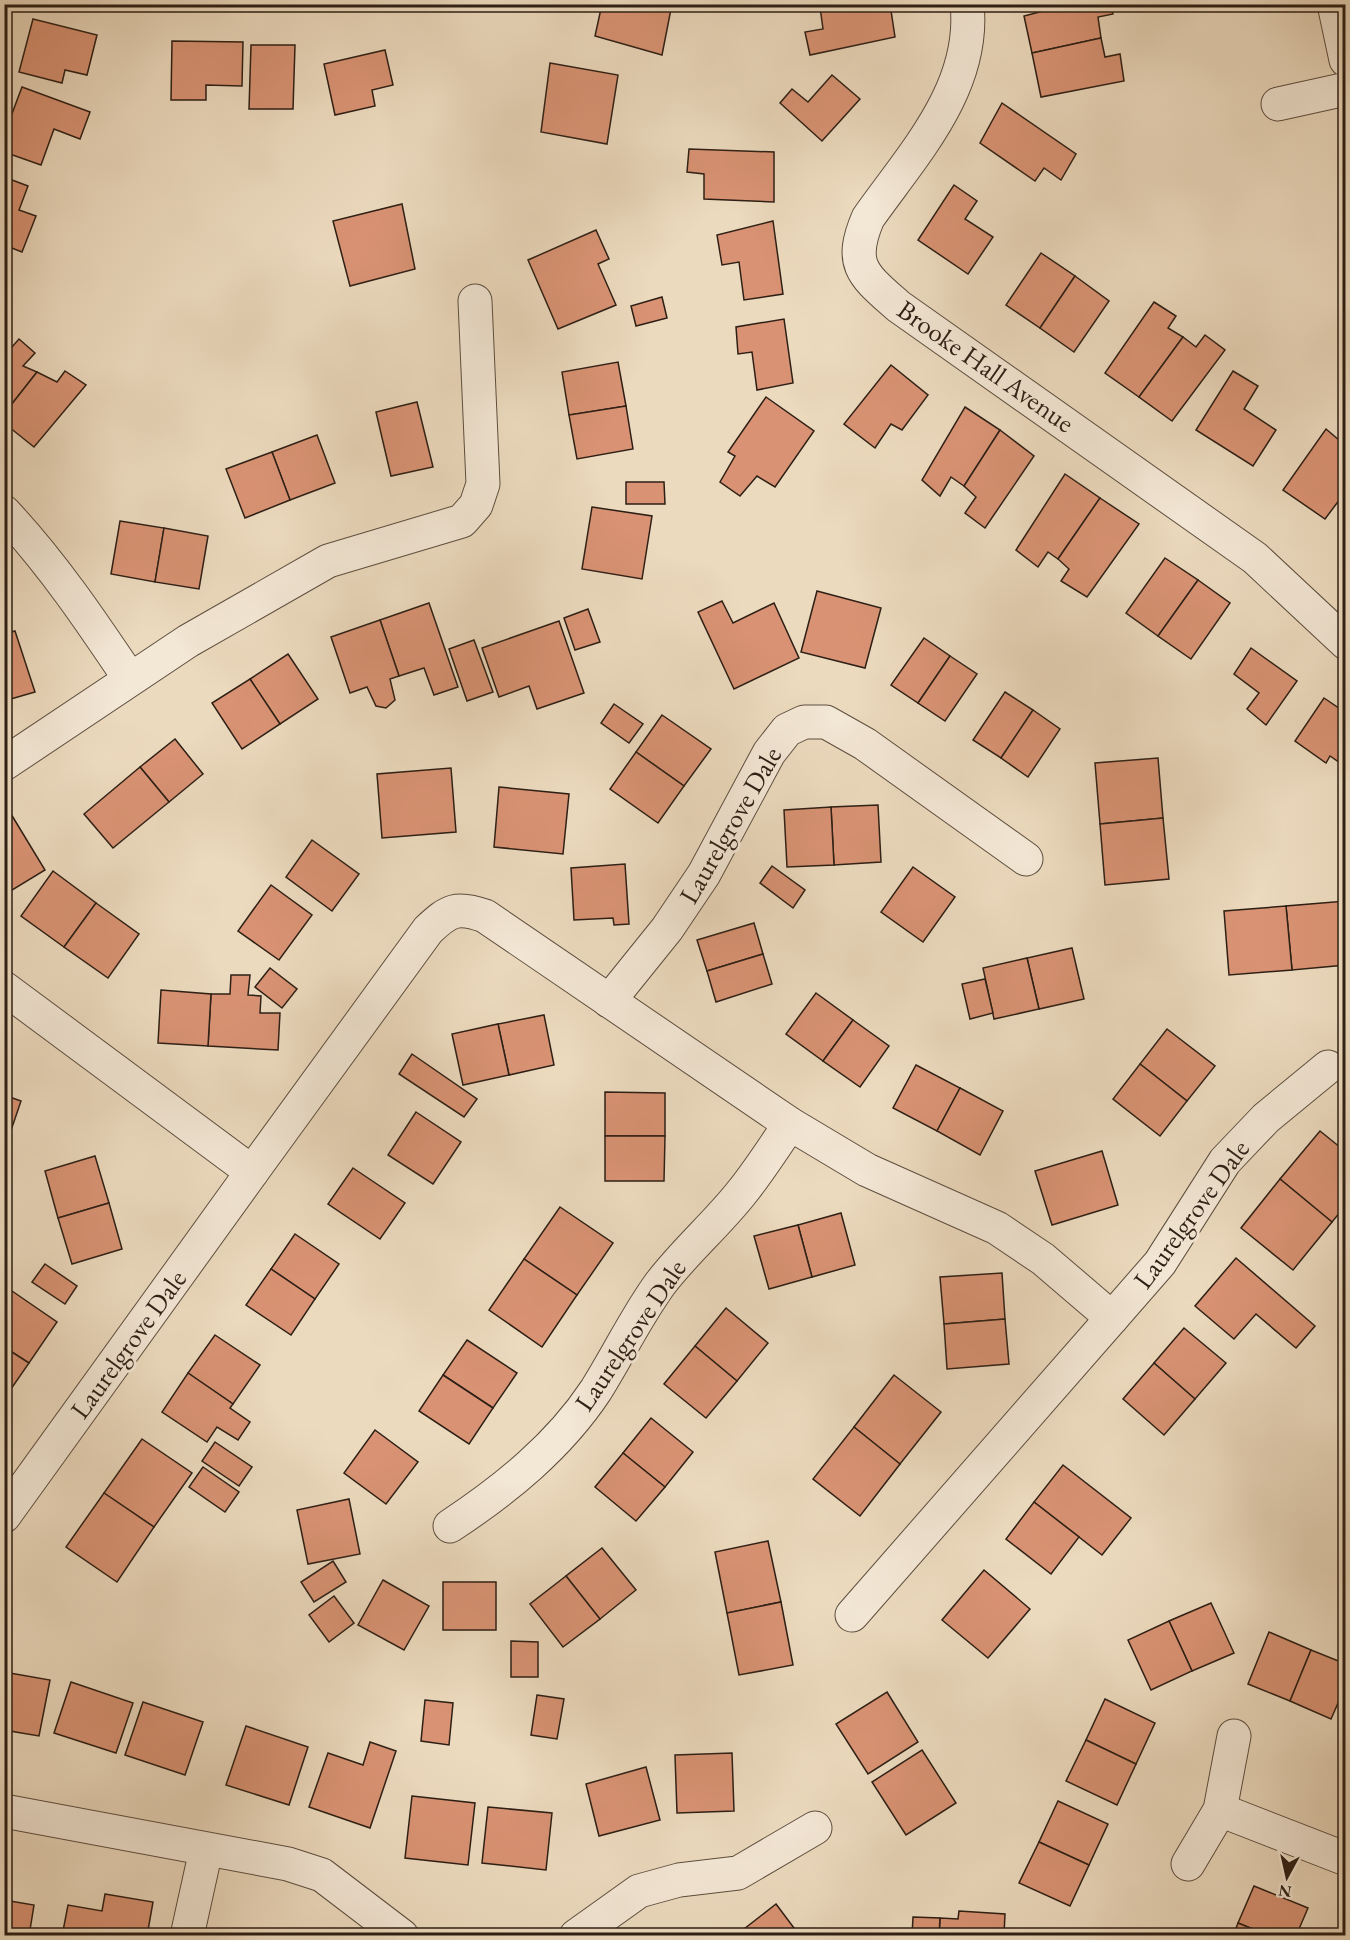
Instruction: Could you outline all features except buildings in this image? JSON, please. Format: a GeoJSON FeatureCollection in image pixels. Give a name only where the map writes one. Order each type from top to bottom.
{"type":"FeatureCollection","features":[{"type":"Feature","properties":{"kind":"street","name":"Brooke Hall Avenue"},"geometry":{"type":"LineString","coordinates":[[967,4],[969,22],[963,63],[949,101],[868,218],[859,239],[858,261],[871,282],[898,306],[1255,558],[1346,643]]}},
{"type":"Feature","properties":{"kind":"street"},"geometry":{"type":"LineString","coordinates":[[1334,4],[1346,60]]}},
{"type":"Feature","properties":{"kind":"street"},"geometry":{"type":"LineString","coordinates":[[1278,104],[1346,89]]}},
{"type":"Feature","properties":{"kind":"street"},"geometry":{"type":"LineString","coordinates":[[4,764],[189,641],[328,561],[462,521],[476,505],[483,484],[475,301]]}},
{"type":"Feature","properties":{"kind":"street"},"geometry":{"type":"LineString","coordinates":[[4,512],[27,536],[79,604],[130,679]]}},
{"type":"Feature","properties":{"kind":"street","name":"Laurelgrove Dale"},"geometry":{"type":"LineString","coordinates":[[609,1001],[667,929],[704,874],[769,753],[787,730],[804,722],[826,722],[865,744],[1026,859]]}},
{"type":"Feature","properties":{"kind":"street","name":"Laurelgrove Dale"},"geometry":{"type":"LineString","coordinates":[[4,1516],[428,930],[444,915],[464,909],[485,916],[790,1124],[867,1170],[997,1228],[1043,1259],[1112,1318]]}},
{"type":"Feature","properties":{"kind":"street"},"geometry":{"type":"LineString","coordinates":[[4,988],[252,1172]]}},
{"type":"Feature","properties":{"kind":"street","name":"Laurelgrove Dale"},"geometry":{"type":"LineString","coordinates":[[852,1615],[1160,1263],[1225,1161],[1266,1118],[1328,1068]]}},
{"type":"Feature","properties":{"kind":"street","name":"Laurelgrove Dale"},"geometry":{"type":"LineString","coordinates":[[450,1526],[525,1471],[564,1431],[595,1392],[660,1285],[690,1247],[742,1192],[790,1124]]}},
{"type":"Feature","properties":{"kind":"street"},"geometry":{"type":"LineString","coordinates":[[1188,1864],[1220,1810],[1234,1736]]}},
{"type":"Feature","properties":{"kind":"street"},"geometry":{"type":"LineString","coordinates":[[1220,1810],[1346,1859]]}},
{"type":"Feature","properties":{"kind":"street"},"geometry":{"type":"LineString","coordinates":[[4,1811],[288,1864],[322,1875],[402,1935]]}},
{"type":"Feature","properties":{"kind":"street"},"geometry":{"type":"LineString","coordinates":[[576,1935],[639,1891],[679,1880],[738,1873],[814,1828]]}},
{"type":"Feature","properties":{"kind":"street"},"geometry":{"type":"LineString","coordinates":[[187,1935],[206,1850]]}}]}
